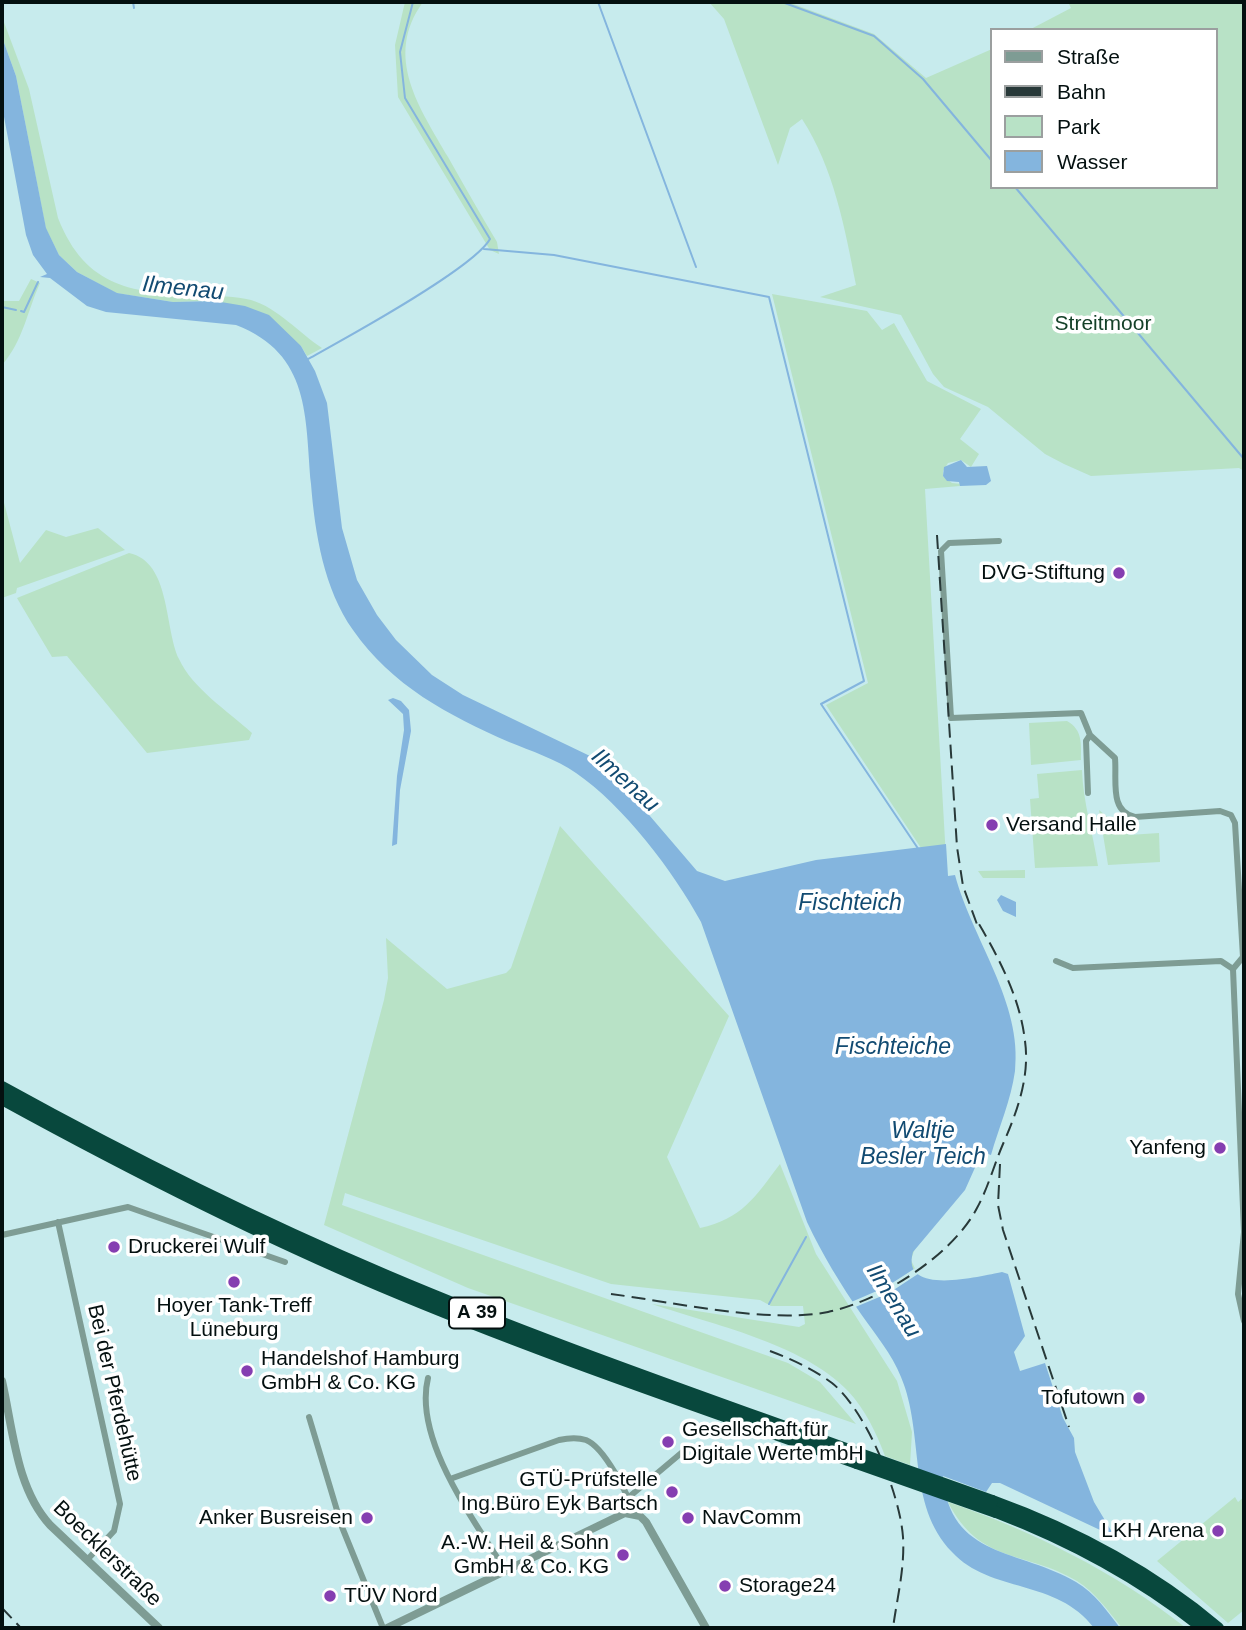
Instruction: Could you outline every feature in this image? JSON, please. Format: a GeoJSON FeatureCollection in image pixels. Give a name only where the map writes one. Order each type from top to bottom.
{"type":"FeatureCollection","features":[{"type":"Feature","properties":{"kind":"highway","name":"A 39"},"geometry":{"type":"LineString","coordinates":[[2,1087],[198,1190],[387,1276],[856,1458]]}},
{"type":"Feature","properties":{"kind":"highway","name":"A 39"},"geometry":{"type":"LineString","coordinates":[[2,1099],[192,1200],[382,1286],[588,1367],[1054,1525],[1107,1551],[1182,1599],[1218,1628]]}},
{"type":"Feature","properties":{"kind":"highway","name":"A 39"},"geometry":{"type":"LineString","coordinates":[[994,1506],[1112,1564],[1203,1628]]}},
{"type":"Feature","properties":{"kind":"street"},"geometry":{"type":"LineString","coordinates":[[999,541],[949,543],[941,551],[951,718],[1081,713],[1090,735],[1115,758],[1118,808],[1124,814],[1135,817],[1220,811],[1234,819],[1243,957],[1233,970],[1244,1232],[1238,1294],[1244,1321]]}},
{"type":"Feature","properties":{"kind":"street"},"geometry":{"type":"LineString","coordinates":[[1088,793],[1086,741],[1090,735]]}},
{"type":"Feature","properties":{"kind":"street"},"geometry":{"type":"LineString","coordinates":[[1056,961],[1073,968],[1221,961],[1233,970]]}},
{"type":"Feature","properties":{"kind":"street"},"geometry":{"type":"LineString","coordinates":[[2,1235],[135,1208],[285,1262]]}},
{"type":"Feature","properties":{"kind":"street","name":"Bei der Pferdehütte"},"geometry":{"type":"LineString","coordinates":[[58,1222],[120,1504],[114,1531],[87,1560]]}},
{"type":"Feature","properties":{"kind":"street"},"geometry":{"type":"LineString","coordinates":[[428,1378],[424,1395],[435,1442],[450,1479],[505,1570]]}},
{"type":"Feature","properties":{"kind":"street","name":"Boecklerstraße"},"geometry":{"type":"LineString","coordinates":[[2,1381],[32,1501],[50,1525],[159,1628]]}},
{"type":"Feature","properties":{"kind":"street"},"geometry":{"type":"LineString","coordinates":[[309,1417],[342,1527],[385,1628],[618,1515],[633,1513]]}},
{"type":"Feature","properties":{"kind":"street"},"geometry":{"type":"LineString","coordinates":[[450,1479],[559,1440],[578,1438],[597,1448],[629,1497],[633,1513],[646,1522],[706,1628]]}},
{"type":"Feature","properties":{"kind":"street"},"geometry":{"type":"LineString","coordinates":[[629,1497],[686,1449]]}},
{"type":"Feature","properties":{"kind":"green space"},"geometry":{"type":"Polygon","coordinates":[[[405,2],[423,2],[411,22],[406,43],[406,62],[417,101],[497,242],[499,254],[490,250],[398,97],[395,45],[405,2]]]}},
{"type":"Feature","properties":{"kind":"green space","name":"Streitmoor"},"geometry":{"type":"Polygon","coordinates":[[[709,2],[788,2],[874,34],[926,78],[990,50],[990,189],[1218,189],[1218,28],[1033,28],[1071,8],[1068,2],[1244,2],[1244,471],[1239,468],[1091,476],[1045,454],[988,407],[944,387],[933,374],[901,315],[820,297],[856,285],[843,221],[830,178],[802,119],[790,128],[778,165],[724,19],[709,2]]]}},
{"type":"Feature","properties":{"kind":"green space"},"geometry":{"type":"Polygon","coordinates":[[[2,17],[29,89],[58,218],[69,242],[83,260],[98,273],[134,289],[251,300],[279,315],[322,348],[307,356],[301,346],[215,301],[173,302],[116,293],[77,272],[59,255],[46,229],[16,76],[2,37],[2,17]]]}},
{"type":"Feature","properties":{"kind":"green space"},"geometry":{"type":"Polygon","coordinates":[[[31,279],[40,283],[20,336],[2,365],[2,301],[19,301],[31,279]]]}},
{"type":"Feature","properties":{"kind":"green space"},"geometry":{"type":"Polygon","coordinates":[[[772,294],[867,311],[882,330],[894,323],[927,381],[981,409],[960,439],[979,454],[971,467],[961,460],[948,463],[943,471],[943,476],[952,483],[962,484],[925,489],[947,876],[915,1248],[911,1260],[918,1275],[1014,1352],[1000,1483],[725,882],[921,848],[826,705],[868,683],[772,294]]]}},
{"type":"Feature","properties":{"kind":"green space"},"geometry":{"type":"Polygon","coordinates":[[[2,495],[20,563],[46,530],[66,537],[98,528],[125,550],[17,588],[16,593],[2,598],[2,495]]]}},
{"type":"Feature","properties":{"kind":"green space"},"geometry":{"type":"Polygon","coordinates":[[[129,553],[143,559],[159,582],[174,646],[185,670],[211,699],[252,733],[249,740],[147,753],[67,656],[52,657],[17,598],[129,553]]]}},
{"type":"Feature","properties":{"kind":"green space"},"geometry":{"type":"Polygon","coordinates":[[[1067,721],[1078,733],[1081,760],[1031,765],[1029,723],[1067,721]]]}},
{"type":"Feature","properties":{"kind":"green space"},"geometry":{"type":"Polygon","coordinates":[[[1082,770],[1098,866],[1035,868],[1030,799],[1039,798],[1037,774],[1082,770]]]}},
{"type":"Feature","properties":{"kind":"green space"},"geometry":{"type":"Polygon","coordinates":[[[1099,810],[1129,835],[1159,833],[1160,862],[1108,865],[1099,810]]]}},
{"type":"Feature","properties":{"kind":"green space"},"geometry":{"type":"Polygon","coordinates":[[[560,826],[729,1016],[667,1157],[700,1228],[727,1219],[746,1205],[780,1164],[816,1254],[897,1381],[912,1432],[910,1465],[885,1456],[860,1405],[829,1374],[807,1360],[756,1337],[652,1304],[799,1327],[805,1324],[803,1306],[771,1306],[760,1300],[611,1284],[345,1193],[342,1205],[788,1363],[820,1382],[856,1424],[468,1288],[324,1225],[384,1000],[388,978],[386,938],[447,989],[506,973],[511,968],[560,826]]]}},
{"type":"Feature","properties":{"kind":"green space"},"geometry":{"type":"Polygon","coordinates":[[[1025,870],[1025,878],[983,878],[978,871],[1025,870]]]}},
{"type":"Feature","properties":{"kind":"green space","name":"LKH Arena"},"geometry":{"type":"Polygon","coordinates":[[[1235,1497],[1238,1502],[1244,1497],[1244,1610],[1228,1623],[1157,1561],[1235,1497]]]}},
{"type":"Feature","properties":{"kind":"green space"},"geometry":{"type":"Polygon","coordinates":[[[948,1502],[1011,1526],[1072,1555],[1131,1589],[1186,1628],[1122,1628],[1096,1597],[1077,1581],[1058,1571],[1005,1554],[974,1537],[948,1502]]]}},
{"type":"Feature","properties":{"kind":"water","name":"Fischteiche"},"geometry":{"type":"Polygon","coordinates":[[[2,37],[16,76],[46,228],[59,255],[77,272],[117,293],[173,302],[215,301],[245,306],[269,315],[301,346],[315,371],[327,403],[342,528],[357,580],[377,615],[396,640],[432,675],[463,695],[590,756],[626,788],[697,871],[725,881],[816,860],[946,844],[948,876],[955,875],[1004,996],[1015,1046],[1015,1071],[991,1155],[982,1152],[965,1190],[913,1252],[912,1266],[918,1275],[930,1279],[961,1279],[1002,1272],[1008,1274],[1025,1336],[1014,1352],[1020,1371],[1045,1363],[1063,1418],[1074,1438],[1075,1452],[1094,1502],[1115,1537],[1000,1483],[992,1483],[986,1492],[943,1476],[948,1503],[959,1523],[973,1537],[991,1548],[1055,1571],[1083,1586],[1120,1628],[1094,1628],[1079,1612],[1061,1601],[985,1575],[952,1552],[938,1533],[922,1491],[913,1422],[901,1377],[888,1352],[832,1269],[807,1222],[701,922],[662,861],[629,821],[594,787],[560,764],[486,732],[423,697],[385,667],[353,630],[328,579],[318,541],[304,412],[291,370],[279,353],[261,337],[236,325],[106,312],[87,306],[50,278],[40,277],[47,274],[33,255],[26,235],[2,106],[2,37]]]}},
{"type":"Feature","properties":{"kind":"water"},"geometry":{"type":"Polygon","coordinates":[[[961,460],[967,467],[987,466],[991,481],[986,485],[960,486],[959,482],[947,481],[943,476],[944,467],[961,460]]]}},
{"type":"Feature","properties":{"kind":"water"},"geometry":{"type":"Polygon","coordinates":[[[393,698],[401,701],[409,710],[411,731],[400,790],[397,844],[392,846],[397,776],[404,730],[403,714],[388,700],[393,698]]]}},
{"type":"Feature","properties":{"kind":"water"},"geometry":{"type":"Polygon","coordinates":[[[1001,895],[1016,902],[1016,917],[1003,911],[997,900],[1001,895]]]}},
{"type":"Feature","properties":{"kind":"pier"},"geometry":{"type":"Polygon","coordinates":[[[917,1267],[921,1272],[889,1293],[853,1308],[849,1303],[886,1287],[917,1267]]]}},
{"type":"Feature","properties":{"kind":"waterway"},"geometry":{"type":"LineString","coordinates":[[133,2],[134,8]]}},
{"type":"Feature","properties":{"kind":"waterway"},"geometry":{"type":"LineString","coordinates":[[308,359],[434,285],[479,252],[490,239],[405,98],[400,52],[413,2]]}},
{"type":"Feature","properties":{"kind":"waterway"},"geometry":{"type":"LineString","coordinates":[[598,2],[696,267]]}},
{"type":"Feature","properties":{"kind":"waterway"},"geometry":{"type":"LineString","coordinates":[[782,2],[874,36],[923,79],[990,159]]}},
{"type":"Feature","properties":{"kind":"waterway"},"geometry":{"type":"LineString","coordinates":[[1017,189],[1244,459]]}},
{"type":"Feature","properties":{"kind":"waterway"},"geometry":{"type":"LineString","coordinates":[[484,249],[554,255],[769,297],[864,681],[821,704],[919,850]]}},
{"type":"Feature","properties":{"kind":"waterway"},"geometry":{"type":"LineString","coordinates":[[21,311],[24,312],[38,282]]}},
{"type":"Feature","properties":{"kind":"waterway"},"geometry":{"type":"LineString","coordinates":[[2,307],[16,310]]}},
{"type":"Feature","properties":{"kind":"waterway"},"geometry":{"type":"LineString","coordinates":[[769,1304],[806,1237]]}},
{"type":"Feature","properties":{"kind":"railway"},"geometry":{"type":"LineString","coordinates":[[937,535],[957,847],[963,886],[978,927]]}},
{"type":"Feature","properties":{"kind":"railway"},"geometry":{"type":"LineString","coordinates":[[611,1294],[750,1314],[804,1315],[828,1312],[870,1298],[891,1287],[913,1274],[950,1243],[966,1226],[984,1193],[1017,1107],[1026,1068],[1025,1041],[1013,993],[1000,962],[976,919]]}},
{"type":"Feature","properties":{"kind":"railway"},"geometry":{"type":"LineString","coordinates":[[1000,1164],[998,1205],[1003,1230],[1069,1427]]}},
{"type":"Feature","properties":{"kind":"railway"},"geometry":{"type":"LineString","coordinates":[[770,1351],[802,1365],[832,1383],[857,1412],[879,1454],[895,1499],[903,1537],[902,1572],[893,1628]]}},
{"type":"Feature","properties":{"kind":"railway"},"geometry":{"type":"LineString","coordinates":[[2,1608],[21,1628]]}},
{"type":"Feature","properties":{"kind":"place","name":"DVG-Stiftung"},"geometry":{"type":"Point","coordinates":[1119,573]}},
{"type":"Feature","properties":{"kind":"place","name":"Versand Halle"},"geometry":{"type":"Point","coordinates":[992,825]}},
{"type":"Feature","properties":{"kind":"place","name":"Yanfeng"},"geometry":{"type":"Point","coordinates":[1220,1148]}},
{"type":"Feature","properties":{"kind":"place","name":"Druckerei Wulf"},"geometry":{"type":"Point","coordinates":[114,1247]}},
{"type":"Feature","properties":{"kind":"place","name":"Hoyer Tank-Treff Lüneburg"},"geometry":{"type":"Point","coordinates":[234,1282]}},
{"type":"Feature","properties":{"kind":"place","name":"Handelshof Hamburg GmbH & Co. KG"},"geometry":{"type":"Point","coordinates":[247,1371]}},
{"type":"Feature","properties":{"kind":"place","name":"Tofutown"},"geometry":{"type":"Point","coordinates":[1139,1398]}},
{"type":"Feature","properties":{"kind":"place","name":"Gesellschaft für Digitale Werte mbH"},"geometry":{"type":"Point","coordinates":[668,1442]}},
{"type":"Feature","properties":{"kind":"place","name":"GTÜ-Prüfstelle Ing.Büro Eyk Bartsch"},"geometry":{"type":"Point","coordinates":[672,1492]}},
{"type":"Feature","properties":{"kind":"place","name":"Anker Busreisen"},"geometry":{"type":"Point","coordinates":[367,1518]}},
{"type":"Feature","properties":{"kind":"place","name":"NavComm"},"geometry":{"type":"Point","coordinates":[688,1518]}},
{"type":"Feature","properties":{"kind":"place","name":"LKH Arena"},"geometry":{"type":"Point","coordinates":[1218,1531]}},
{"type":"Feature","properties":{"kind":"place","name":"A.-W. Heil & Sohn GmbH & Co. KG"},"geometry":{"type":"Point","coordinates":[623,1555]}},
{"type":"Feature","properties":{"kind":"place","name":"Storage24"},"geometry":{"type":"Point","coordinates":[725,1586]}},
{"type":"Feature","properties":{"kind":"place","name":"TÜV Nord"},"geometry":{"type":"Point","coordinates":[330,1596]}},
{"type":"Feature","properties":{"kind":"water label","name":"Ilmenau"},"geometry":{"type":"Point","coordinates":[183,289]}},
{"type":"Feature","properties":{"kind":"water label","name":"Ilmenau"},"geometry":{"type":"Point","coordinates":[625,781]}},
{"type":"Feature","properties":{"kind":"water label","name":"Fischteich"},"geometry":{"type":"Point","coordinates":[850,904]}},
{"type":"Feature","properties":{"kind":"water label","name":"Waltje Besler Teich"},"geometry":{"type":"Point","coordinates":[923,1145]}},
{"type":"Feature","properties":{"kind":"water label","name":"Ilmenau"},"geometry":{"type":"Point","coordinates":[893,1301]}}]}
